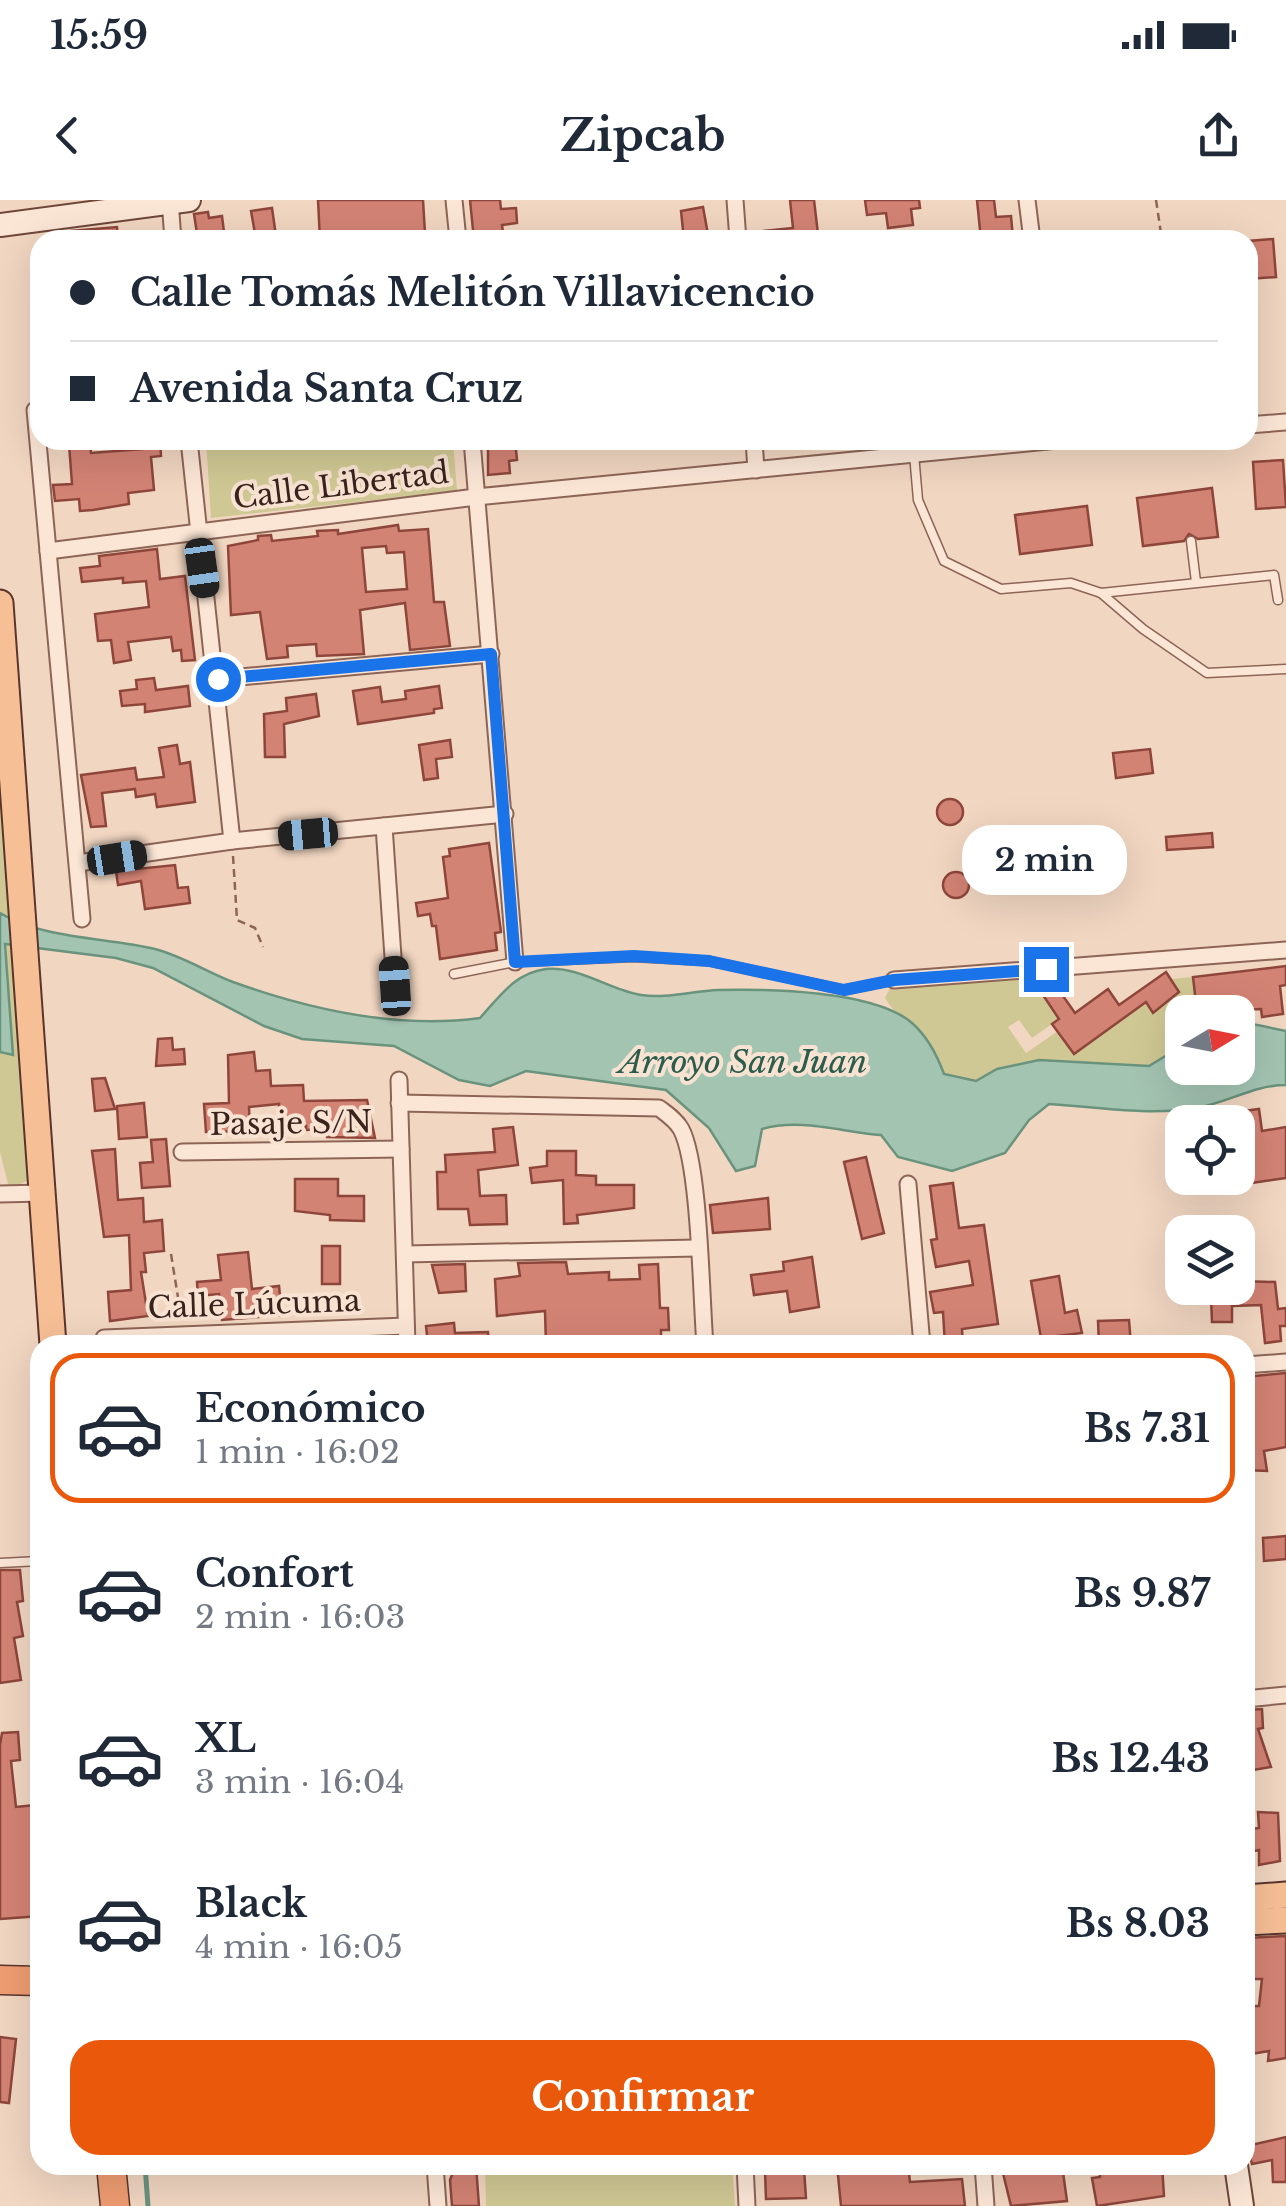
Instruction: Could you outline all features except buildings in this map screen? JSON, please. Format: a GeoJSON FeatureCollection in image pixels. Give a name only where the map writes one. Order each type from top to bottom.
{"type":"FeatureCollection","features":[{"type":"Feature","properties":{"kind":"highway"},"geometry":{"type":"LineString","coordinates":[[0,1980],[30,1981]]}},
{"type":"Feature","properties":{"kind":"highway"},"geometry":{"type":"LineString","coordinates":[[112,2175],[114,2206]]}},
{"type":"Feature","properties":{"kind":"main road"},"geometry":{"type":"LineString","coordinates":[[0,225],[176,201]]}},
{"type":"Feature","properties":{"kind":"main road"},"geometry":{"type":"LineString","coordinates":[[0,602],[52,1335]]}},
{"type":"Feature","properties":{"kind":"main road"},"geometry":{"type":"LineString","coordinates":[[1255,1897],[1286,1895]]}},
{"type":"Feature","properties":{"kind":"main road"},"geometry":{"type":"LineString","coordinates":[[1255,1922],[1286,1920]]}},
{"type":"Feature","properties":{"kind":"main road"},"geometry":{"type":"LineString","coordinates":[[1237,2175],[1242,2206]]}},
{"type":"Feature","properties":{"kind":"street"},"geometry":{"type":"LineString","coordinates":[[454,200],[457,230]]}},
{"type":"Feature","properties":{"kind":"street"},"geometry":{"type":"LineString","coordinates":[[735,200],[737,230]]}},
{"type":"Feature","properties":{"kind":"street"},"geometry":{"type":"LineString","coordinates":[[1027,200],[1031,230]]}},
{"type":"Feature","properties":{"kind":"street"},"geometry":{"type":"LineString","coordinates":[[174,230],[176,201]]}},
{"type":"Feature","properties":{"kind":"street"},"geometry":{"type":"LineString","coordinates":[[1258,424],[1286,422]]}},
{"type":"Feature","properties":{"kind":"street"},"geometry":{"type":"LineString","coordinates":[[39,450],[82,919]]}},
{"type":"Feature","properties":{"kind":"street"},"geometry":{"type":"LineString","coordinates":[[190,450],[196,531],[218,679],[232,841]]}},
{"type":"Feature","properties":{"kind":"street"},"geometry":{"type":"LineString","coordinates":[[473,450],[515,962]]}},
{"type":"Feature","properties":{"kind":"street"},"geometry":{"type":"LineString","coordinates":[[755,450],[756,470]]}},
{"type":"Feature","properties":{"kind":"street","name":"Calle Libertad"},"geometry":{"type":"LineString","coordinates":[[48,551],[476,497],[955,450]]}},
{"type":"Feature","properties":{"kind":"street"},"geometry":{"type":"LineString","coordinates":[[218,679],[491,654]]}},
{"type":"Feature","properties":{"kind":"street"},"geometry":{"type":"LineString","coordinates":[[78,864],[232,841],[505,814]]}},
{"type":"Feature","properties":{"kind":"street"},"geometry":{"type":"LineString","coordinates":[[384,826],[395,986]]}},
{"type":"Feature","properties":{"kind":"street"},"geometry":{"type":"LineString","coordinates":[[894,980],[1286,950]]}},
{"type":"Feature","properties":{"kind":"street"},"geometry":{"type":"LineString","coordinates":[[399,1080],[406,1335]]}},
{"type":"Feature","properties":{"kind":"street"},"geometry":{"type":"LineString","coordinates":[[400,1102],[659,1108],[682,1130],[690,1162],[703,1335]]}},
{"type":"Feature","properties":{"kind":"street","name":"Pasaje S/N"},"geometry":{"type":"LineString","coordinates":[[182,1152],[401,1149]]}},
{"type":"Feature","properties":{"kind":"street"},"geometry":{"type":"LineString","coordinates":[[908,1184],[921,1335]]}},
{"type":"Feature","properties":{"kind":"street"},"geometry":{"type":"LineString","coordinates":[[0,1194],[42,1193]]}},
{"type":"Feature","properties":{"kind":"street"},"geometry":{"type":"LineString","coordinates":[[405,1254],[697,1248]]}},
{"type":"Feature","properties":{"kind":"street","name":"Calle Lúcuma"},"geometry":{"type":"LineString","coordinates":[[164,1335],[406,1326]]}},
{"type":"Feature","properties":{"kind":"street"},"geometry":{"type":"LineString","coordinates":[[1255,1364],[1286,1362]]}},
{"type":"Feature","properties":{"kind":"street"},"geometry":{"type":"LineString","coordinates":[[1255,1698],[1286,1695]]}},
{"type":"Feature","properties":{"kind":"street"},"geometry":{"type":"LineString","coordinates":[[436,2175],[438,2206]]}},
{"type":"Feature","properties":{"kind":"street"},"geometry":{"type":"LineString","coordinates":[[745,2175],[747,2206]]}},
{"type":"Feature","properties":{"kind":"street"},"geometry":{"type":"LineString","coordinates":[[984,2175],[986,2206]]}},
{"type":"Feature","properties":{"kind":"lane"},"geometry":{"type":"LineString","coordinates":[[914,454],[918,500],[944,561],[1001,589],[1071,583],[1100,592],[1274,574],[1278,600]]}},
{"type":"Feature","properties":{"kind":"lane"},"geometry":{"type":"LineString","coordinates":[[1191,541],[1196,582]]}},
{"type":"Feature","properties":{"kind":"lane"},"geometry":{"type":"LineString","coordinates":[[1100,592],[1143,630],[1207,673],[1286,669]]}},
{"type":"Feature","properties":{"kind":"lane"},"geometry":{"type":"LineString","coordinates":[[454,974],[515,962],[634,956],[709,961],[844,990],[894,980]]}},
{"type":"Feature","properties":{"kind":"lane"},"geometry":{"type":"LineString","coordinates":[[0,1563],[30,1562]]}},
{"type":"Feature","properties":{"kind":"path"},"geometry":{"type":"LineString","coordinates":[[1156,200],[1160,230]]}},
{"type":"Feature","properties":{"kind":"path"},"geometry":{"type":"LineString","coordinates":[[232,841],[237,920],[255,928],[263,947]]}},
{"type":"Feature","properties":{"kind":"path"},"geometry":{"type":"LineString","coordinates":[[172,1254],[184,1334]]}},
{"type":"Feature","properties":{"kind":"shaded area"},"geometry":{"type":"Polygon","coordinates":[[[207,450],[454,450],[457,491],[211,518],[207,450]]]}},
{"type":"Feature","properties":{"kind":"shaded area"},"geometry":{"type":"Polygon","coordinates":[[[0,744],[36,1178],[9,1188],[0,1152],[0,744]]]}},
{"type":"Feature","properties":{"kind":"shaded area"},"geometry":{"type":"Polygon","coordinates":[[[1045,969],[1056,986],[1043,996],[1059,1019],[1032,1038],[1019,1020],[1008,1027],[1026,1053],[1058,1031],[1074,1053],[1146,1002],[1153,1012],[1165,1003],[1165,1056],[1149,1066],[1039,1060],[997,1069],[976,1081],[944,1074],[931,1049],[885,998],[894,980],[1045,969]]]}},
{"type":"Feature","properties":{"kind":"shaded area"},"geometry":{"type":"Polygon","coordinates":[[[1193,977],[1195,995],[1175,995],[1179,992],[1171,979],[1193,977]]]}},
{"type":"Feature","properties":{"kind":"shaded area"},"geometry":{"type":"Polygon","coordinates":[[[485,2175],[733,2175],[735,2206],[486,2206],[485,2175]]]}},
{"type":"Feature","properties":{"kind":"water","name":"Arroyo San Juan"},"geometry":{"type":"Polygon","coordinates":[[[0,913],[56,933],[155,949],[233,982],[293,1001],[387,1019],[480,1018],[517,980],[546,969],[571,971],[650,996],[739,990],[847,998],[895,1012],[923,1034],[944,1074],[976,1081],[997,1069],[1039,1060],[1149,1066],[1165,1056],[1165,1085],[1255,1085],[1255,1025],[1286,1031],[1286,1085],[1263,1088],[1211,1105],[1165,1105],[1165,1110],[1049,1104],[1029,1120],[1005,1153],[952,1171],[898,1157],[881,1135],[806,1125],[777,1126],[762,1129],[755,1166],[736,1171],[709,1128],[666,1090],[526,1071],[490,1086],[459,1080],[394,1046],[302,1039],[264,1026],[153,968],[116,958],[5,944],[13,1055],[0,1052],[0,913]]]}},
{"type":"Feature","properties":{"kind":"waterway"},"geometry":{"type":"LineString","coordinates":[[146,2175],[148,2206]]}},
{"type":"Feature","properties":{"kind":"route"},"geometry":{"type":"LineString","coordinates":[[218,679],[491,654],[515,962],[634,956],[709,961],[844,990],[894,980],[1046,969]]}}]}
